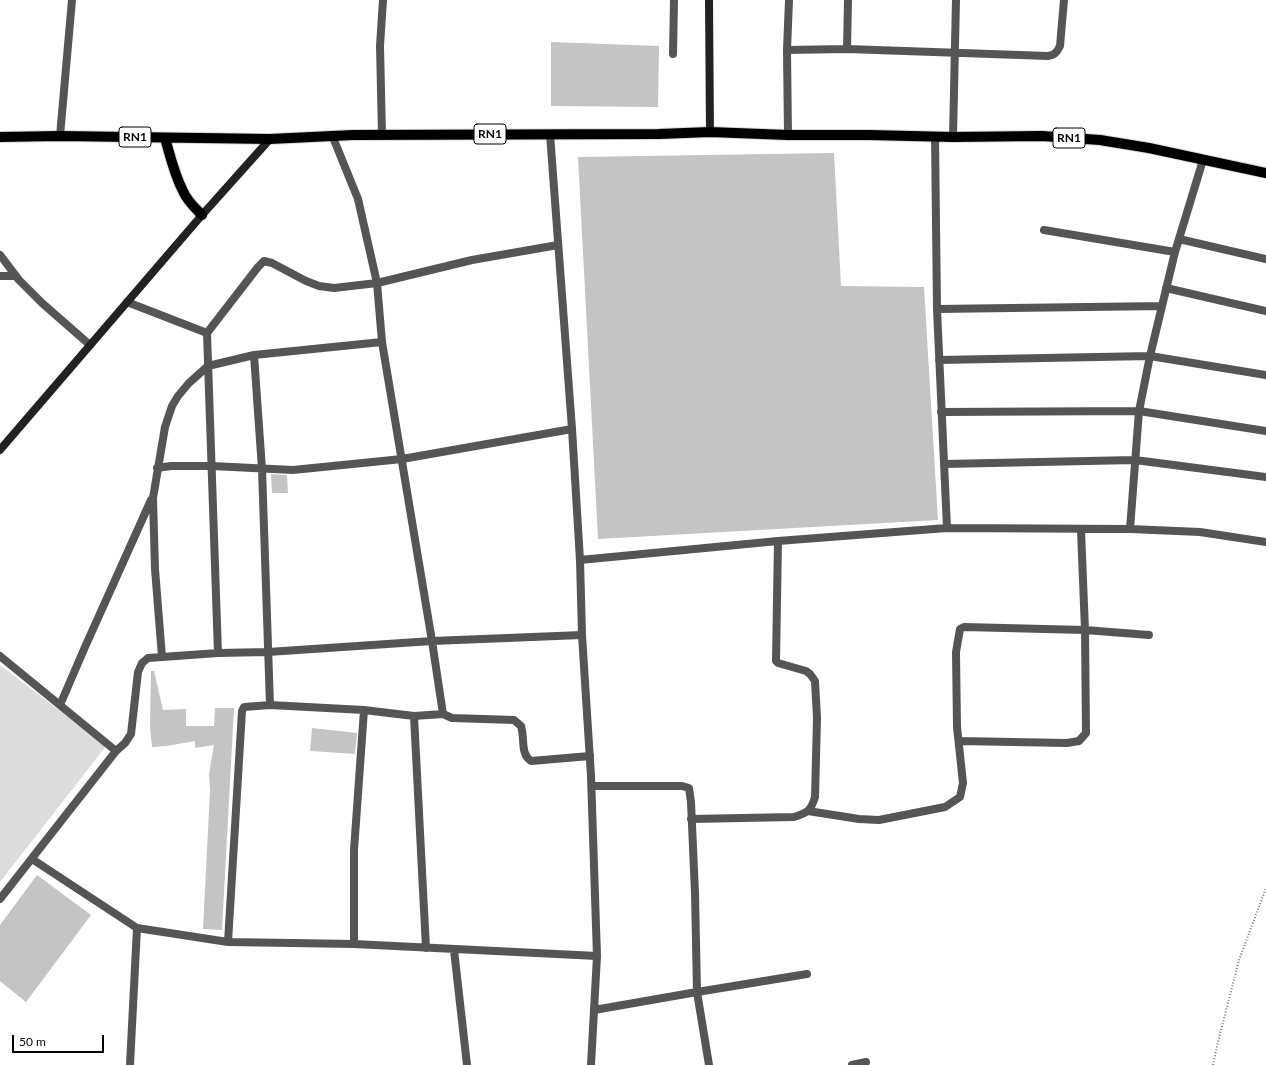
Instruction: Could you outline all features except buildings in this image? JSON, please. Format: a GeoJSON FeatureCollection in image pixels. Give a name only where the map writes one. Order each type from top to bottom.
{"type":"FeatureCollection","features":[{"type":"Feature","properties":{"kind":"main road"},"geometry":{"type":"LineString","coordinates":[[709,0],[710,132]]}},
{"type":"Feature","properties":{"kind":"main road","name":"RN1"},"geometry":{"type":"LineString","coordinates":[[0,137],[60,136],[270,139],[332,135],[659,134],[710,132],[788,135],[953,137],[1042,136],[1100,140],[1149,148],[1266,173]]}},
{"type":"Feature","properties":{"kind":"main road"},"geometry":{"type":"LineString","coordinates":[[165,138],[175,172],[183,192],[191,204],[202,215]]}},
{"type":"Feature","properties":{"kind":"main road"},"geometry":{"type":"LineString","coordinates":[[0,450],[202,215],[270,139]]}},
{"type":"Feature","properties":{"kind":"street"},"geometry":{"type":"LineString","coordinates":[[60,136],[72,0]]}},
{"type":"Feature","properties":{"kind":"street"},"geometry":{"type":"LineString","coordinates":[[382,135],[380,46],[383,0]]}},
{"type":"Feature","properties":{"kind":"street"},"geometry":{"type":"LineString","coordinates":[[673,54],[674,0]]}},
{"type":"Feature","properties":{"kind":"street"},"geometry":{"type":"LineString","coordinates":[[788,135],[787,50],[789,0]]}},
{"type":"Feature","properties":{"kind":"street"},"geometry":{"type":"LineString","coordinates":[[848,0],[848,50]]}},
{"type":"Feature","properties":{"kind":"street"},"geometry":{"type":"LineString","coordinates":[[953,137],[956,0]]}},
{"type":"Feature","properties":{"kind":"street"},"geometry":{"type":"LineString","coordinates":[[787,50],[1053,55],[1057,52],[1061,41],[1064,0]]}},
{"type":"Feature","properties":{"kind":"street"},"geometry":{"type":"LineString","coordinates":[[550,134],[572,429],[580,560],[582,635],[592,786],[597,956],[591,1065]]}},
{"type":"Feature","properties":{"kind":"street"},"geometry":{"type":"LineString","coordinates":[[332,135],[358,199],[377,283],[382,342],[443,714]]}},
{"type":"Feature","properties":{"kind":"street"},"geometry":{"type":"LineString","coordinates":[[935,136],[937,309],[947,528]]}},
{"type":"Feature","properties":{"kind":"street"},"geometry":{"type":"LineString","coordinates":[[1130,529],[1139,411],[1150,356],[1175,252],[1203,160]]}},
{"type":"Feature","properties":{"kind":"street"},"geometry":{"type":"LineString","coordinates":[[1044,230],[1175,252]]}},
{"type":"Feature","properties":{"kind":"street"},"geometry":{"type":"LineString","coordinates":[[1179,239],[1266,260]]}},
{"type":"Feature","properties":{"kind":"street"},"geometry":{"type":"LineString","coordinates":[[218,653],[207,333],[258,267],[264,261],[272,263],[318,286],[334,288],[377,283],[472,260],[558,245]]}},
{"type":"Feature","properties":{"kind":"street"},"geometry":{"type":"LineString","coordinates":[[0,255],[16,276],[42,303],[90,345]]}},
{"type":"Feature","properties":{"kind":"street"},"geometry":{"type":"LineString","coordinates":[[0,276],[16,276]]}},
{"type":"Feature","properties":{"kind":"street"},"geometry":{"type":"LineString","coordinates":[[1166,288],[1266,312]]}},
{"type":"Feature","properties":{"kind":"street"},"geometry":{"type":"LineString","coordinates":[[127,302],[207,333]]}},
{"type":"Feature","properties":{"kind":"street"},"geometry":{"type":"LineString","coordinates":[[937,309],[1162,306]]}},
{"type":"Feature","properties":{"kind":"street"},"geometry":{"type":"LineString","coordinates":[[162,657],[155,569],[152,498],[165,427],[172,406],[183,389],[208,366],[254,355],[382,342]]}},
{"type":"Feature","properties":{"kind":"street"},"geometry":{"type":"LineString","coordinates":[[254,355],[262,469],[270,705]]}},
{"type":"Feature","properties":{"kind":"street"},"geometry":{"type":"LineString","coordinates":[[939,360],[1150,356],[1266,375]]}},
{"type":"Feature","properties":{"kind":"street"},"geometry":{"type":"LineString","coordinates":[[942,412],[1139,411],[1266,431]]}},
{"type":"Feature","properties":{"kind":"street"},"geometry":{"type":"LineString","coordinates":[[157,468],[171,466],[212,466],[293,470],[402,459],[572,429]]}},
{"type":"Feature","properties":{"kind":"street"},"geometry":{"type":"LineString","coordinates":[[944,464],[1135,460],[1266,477]]}},
{"type":"Feature","properties":{"kind":"street"},"geometry":{"type":"LineString","coordinates":[[60,705],[84,647],[152,498]]}},
{"type":"Feature","properties":{"kind":"street"},"geometry":{"type":"LineString","coordinates":[[580,560],[947,528],[1081,530],[1130,529],[1200,532],[1266,542]]}},
{"type":"Feature","properties":{"kind":"street"},"geometry":{"type":"LineString","coordinates":[[959,741],[1067,743],[1079,741],[1086,733],[1085,630],[1081,530]]}},
{"type":"Feature","properties":{"kind":"street"},"geometry":{"type":"LineString","coordinates":[[692,819],[794,817],[804,814],[813,804],[816,718],[815,681],[806,671],[778,663],[776,660],[778,542]]}},
{"type":"Feature","properties":{"kind":"street"},"geometry":{"type":"LineString","coordinates":[[808,811],[859,819],[879,820],[945,807],[960,797],[963,783],[957,727],[956,652],[960,629],[964,627],[1085,630],[1149,635]]}},
{"type":"Feature","properties":{"kind":"street"},"geometry":{"type":"LineString","coordinates":[[0,899],[131,734],[138,672],[142,663],[148,658],[432,641],[582,635]]}},
{"type":"Feature","properties":{"kind":"street"},"geometry":{"type":"LineString","coordinates":[[0,656],[116,751]]}},
{"type":"Feature","properties":{"kind":"street"},"geometry":{"type":"LineString","coordinates":[[228,942],[242,711],[246,706],[270,705],[364,710],[414,716],[443,714],[452,718],[514,720],[517,721],[523,730],[526,756],[531,761],[590,756]]}},
{"type":"Feature","properties":{"kind":"street"},"geometry":{"type":"LineString","coordinates":[[354,944],[354,850],[364,710]]}},
{"type":"Feature","properties":{"kind":"street"},"geometry":{"type":"LineString","coordinates":[[414,716],[426,948]]}},
{"type":"Feature","properties":{"kind":"street"},"geometry":{"type":"LineString","coordinates":[[592,786],[671,786],[687,787],[690,791],[695,893],[697,992],[709,1065]]}},
{"type":"Feature","properties":{"kind":"street"},"geometry":{"type":"LineString","coordinates":[[32,859],[137,928],[228,942],[354,944],[597,956]]}},
{"type":"Feature","properties":{"kind":"street"},"geometry":{"type":"LineString","coordinates":[[130,1065],[137,928]]}},
{"type":"Feature","properties":{"kind":"street"},"geometry":{"type":"LineString","coordinates":[[454,950],[467,1065]]}},
{"type":"Feature","properties":{"kind":"street"},"geometry":{"type":"LineString","coordinates":[[594,1010],[807,974]]}},
{"type":"Feature","properties":{"kind":"street"},"geometry":{"type":"LineString","coordinates":[[852,1065],[866,1062]]}},
{"type":"Feature","properties":{"kind":"path"},"geometry":{"type":"LineString","coordinates":[[1213,1065],[1239,960],[1266,888]]}},
{"type":"Feature","properties":{"kind":"shaded area"},"geometry":{"type":"Polygon","coordinates":[[[0,665],[106,746],[0,882],[0,665]]]}}]}
